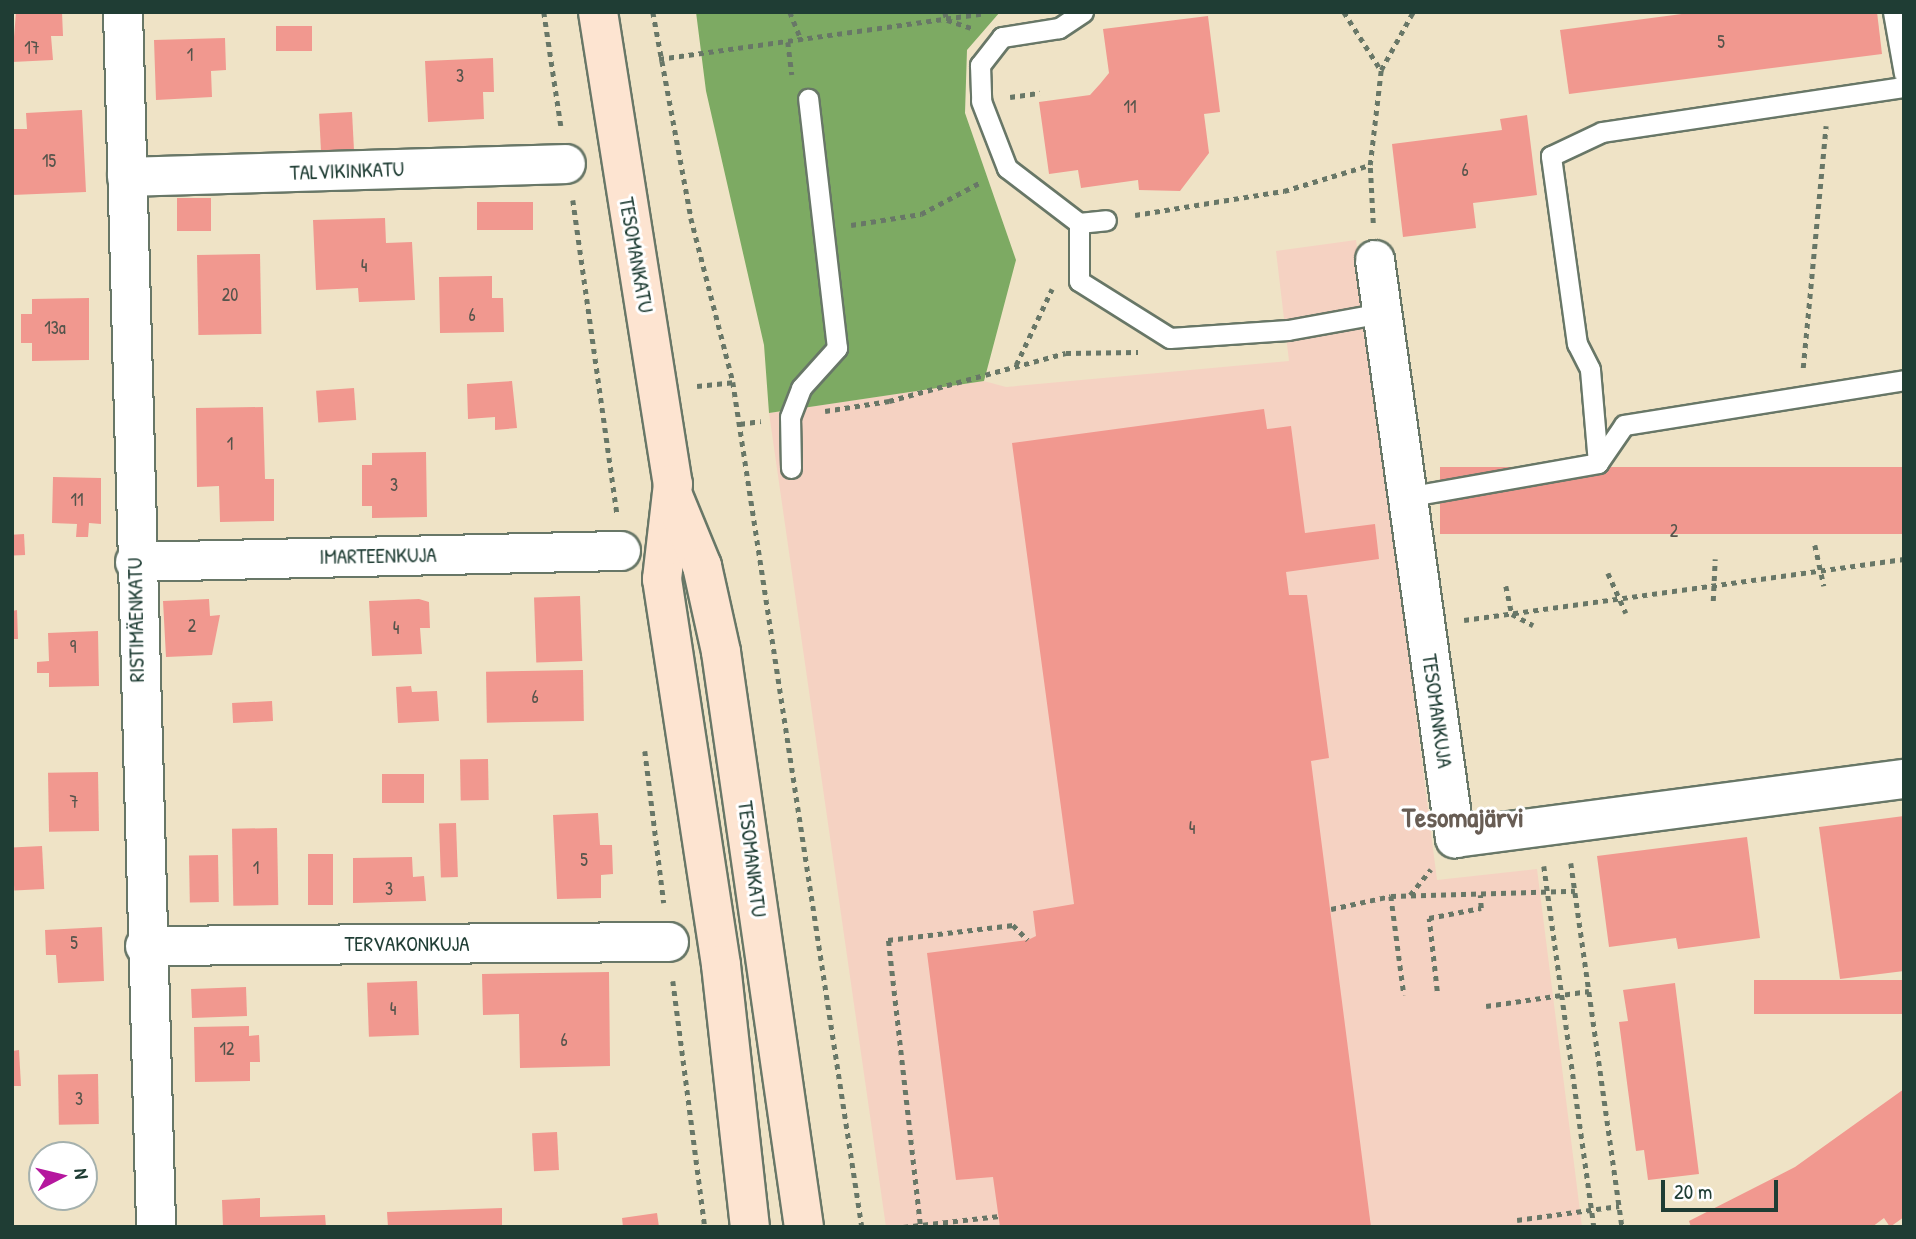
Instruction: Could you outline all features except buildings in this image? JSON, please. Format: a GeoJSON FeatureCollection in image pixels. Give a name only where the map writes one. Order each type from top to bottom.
{"type":"FeatureCollection","features":[{"type":"Feature","properties":{"kind":"main road","name":"TESOMANKATU"},"geometry":{"type":"LineString","coordinates":[[598,12],[674,498],[702,566],[721,652],[804,1227]]}},
{"type":"Feature","properties":{"kind":"main road","name":"TESOMANKATU"},"geometry":{"type":"LineString","coordinates":[[674,498],[662,579],[721,965],[750,1227]]}},
{"type":"Feature","properties":{"kind":"street","name":"RISTIMÄENKATU"},"geometry":{"type":"LineString","coordinates":[[123,12],[145,946],[156,1227]]}},
{"type":"Feature","properties":{"kind":"street","name":"TALVIKINKATU"},"geometry":{"type":"LineString","coordinates":[[127,177],[566,164]]}},
{"type":"Feature","properties":{"kind":"street","name":"TESOMANKUJA"},"geometry":{"type":"LineString","coordinates":[[1375,260],[1455,838],[1904,779]]}},
{"type":"Feature","properties":{"kind":"street","name":"IMARTEENKUJA"},"geometry":{"type":"LineString","coordinates":[[135,562],[621,551]]}},
{"type":"Feature","properties":{"kind":"street","name":"TERVAKONKUJA"},"geometry":{"type":"LineString","coordinates":[[145,946],[668,942]]}},
{"type":"Feature","properties":{"kind":"lane"},"geometry":{"type":"LineString","coordinates":[[1083,12],[1059,28],[1002,37],[980,65],[981,101],[1007,168],[1079,223],[1105,220]]}},
{"type":"Feature","properties":{"kind":"lane"},"geometry":{"type":"LineString","coordinates":[[1893,12],[1904,74]]}},
{"type":"Feature","properties":{"kind":"lane"},"geometry":{"type":"LineString","coordinates":[[1598,463],[1590,369],[1577,344],[1551,156],[1602,132],[1904,87]]}},
{"type":"Feature","properties":{"kind":"lane"},"geometry":{"type":"LineString","coordinates":[[791,468],[790,417],[801,388],[837,348],[826,228],[808,99]]}},
{"type":"Feature","properties":{"kind":"lane"},"geometry":{"type":"LineString","coordinates":[[1079,223],[1079,281],[1170,338],[1287,330],[1382,313]]}},
{"type":"Feature","properties":{"kind":"lane"},"geometry":{"type":"LineString","coordinates":[[1406,497],[1598,463],[1624,425],[1800,393],[1904,380]]}},
{"type":"Feature","properties":{"kind":"path"},"geometry":{"type":"LineString","coordinates":[[653,12],[659,59],[740,424],[862,1227]]}},
{"type":"Feature","properties":{"kind":"path"},"geometry":{"type":"LineString","coordinates":[[790,12],[802,41]]}},
{"type":"Feature","properties":{"kind":"path"},"geometry":{"type":"LineString","coordinates":[[944,12],[947,20]]}},
{"type":"Feature","properties":{"kind":"path"},"geometry":{"type":"LineString","coordinates":[[659,59],[802,41],[993,12]]}},
{"type":"Feature","properties":{"kind":"path"},"geometry":{"type":"LineString","coordinates":[[1344,12],[1381,69]]}},
{"type":"Feature","properties":{"kind":"path"},"geometry":{"type":"LineString","coordinates":[[1375,260],[1370,165],[1381,69],[1413,12]]}},
{"type":"Feature","properties":{"kind":"path"},"geometry":{"type":"LineString","coordinates":[[1014,96],[1040,93]]}},
{"type":"Feature","properties":{"kind":"path"},"geometry":{"type":"LineString","coordinates":[[1800,393],[1829,97]]}},
{"type":"Feature","properties":{"kind":"path"},"geometry":{"type":"LineString","coordinates":[[1105,220],[1284,191],[1370,165]]}},
{"type":"Feature","properties":{"kind":"path"},"geometry":{"type":"LineString","coordinates":[[826,228],[920,214],[1007,168]]}},
{"type":"Feature","properties":{"kind":"path"},"geometry":{"type":"LineString","coordinates":[[1016,366],[1048,291],[1079,281]]}},
{"type":"Feature","properties":{"kind":"path"},"geometry":{"type":"LineString","coordinates":[[740,424],[889,401],[1066,354],[1131,355],[1170,338]]}},
{"type":"Feature","properties":{"kind":"path"},"geometry":{"type":"LineString","coordinates":[[1815,545],[1818,570],[1824,586]]}},
{"type":"Feature","properties":{"kind":"path"},"geometry":{"type":"LineString","coordinates":[[1713,601],[1715,559]]}},
{"type":"Feature","properties":{"kind":"path"},"geometry":{"type":"LineString","coordinates":[[1424,625],[1904,559]]}},
{"type":"Feature","properties":{"kind":"path"},"geometry":{"type":"LineString","coordinates":[[1608,573],[1616,598],[1626,612]]}},
{"type":"Feature","properties":{"kind":"path"},"geometry":{"type":"LineString","coordinates":[[1506,586],[1512,614]]}},
{"type":"Feature","properties":{"kind":"path"},"geometry":{"type":"LineString","coordinates":[[1512,614],[1533,625]]}},
{"type":"Feature","properties":{"kind":"path"},"geometry":{"type":"LineString","coordinates":[[1551,825],[1575,891],[1622,1227]]}},
{"type":"Feature","properties":{"kind":"path"},"geometry":{"type":"LineString","coordinates":[[1551,825],[1548,894],[1594,1227]]}},
{"type":"Feature","properties":{"kind":"path"},"geometry":{"type":"LineString","coordinates":[[1331,909],[1391,896],[1548,894],[1575,891]]}},
{"type":"Feature","properties":{"kind":"path"},"geometry":{"type":"LineString","coordinates":[[1437,990],[1429,918],[1481,908],[1480,895]]}},
{"type":"Feature","properties":{"kind":"path"},"geometry":{"type":"LineString","coordinates":[[1391,896],[1404,995]]}},
{"type":"Feature","properties":{"kind":"path"},"geometry":{"type":"LineString","coordinates":[[920,1224],[891,992],[888,940],[1013,925],[1028,940]]}},
{"type":"Feature","properties":{"kind":"path"},"geometry":{"type":"LineString","coordinates":[[1486,1006],[1589,991]]}},
{"type":"Feature","properties":{"kind":"path"},"geometry":{"type":"LineString","coordinates":[[1517,1220],[1619,1206]]}},
{"type":"Feature","properties":{"kind":"path"},"geometry":{"type":"LineString","coordinates":[[903,1227],[999,1216]]}},
{"type":"Feature","properties":{"kind":"shaded area"},"geometry":{"type":"Polygon","coordinates":[[[1356,240],[1437,880],[1537,869],[1582,1227],[886,1227],[769,413],[984,381],[1006,387],[1289,361],[1276,251],[1356,240]]]}},
{"type":"Feature","properties":{"kind":"green space"},"geometry":{"type":"Polygon","coordinates":[[[696,12],[1000,12],[967,50],[965,113],[1016,260],[984,381],[769,413],[764,345],[706,91],[696,12]]]}},
{"type":"Feature","properties":{"kind":"district","name":"Tesomajärvi"},"geometry":{"type":"Point","coordinates":[1463,817]}}]}
